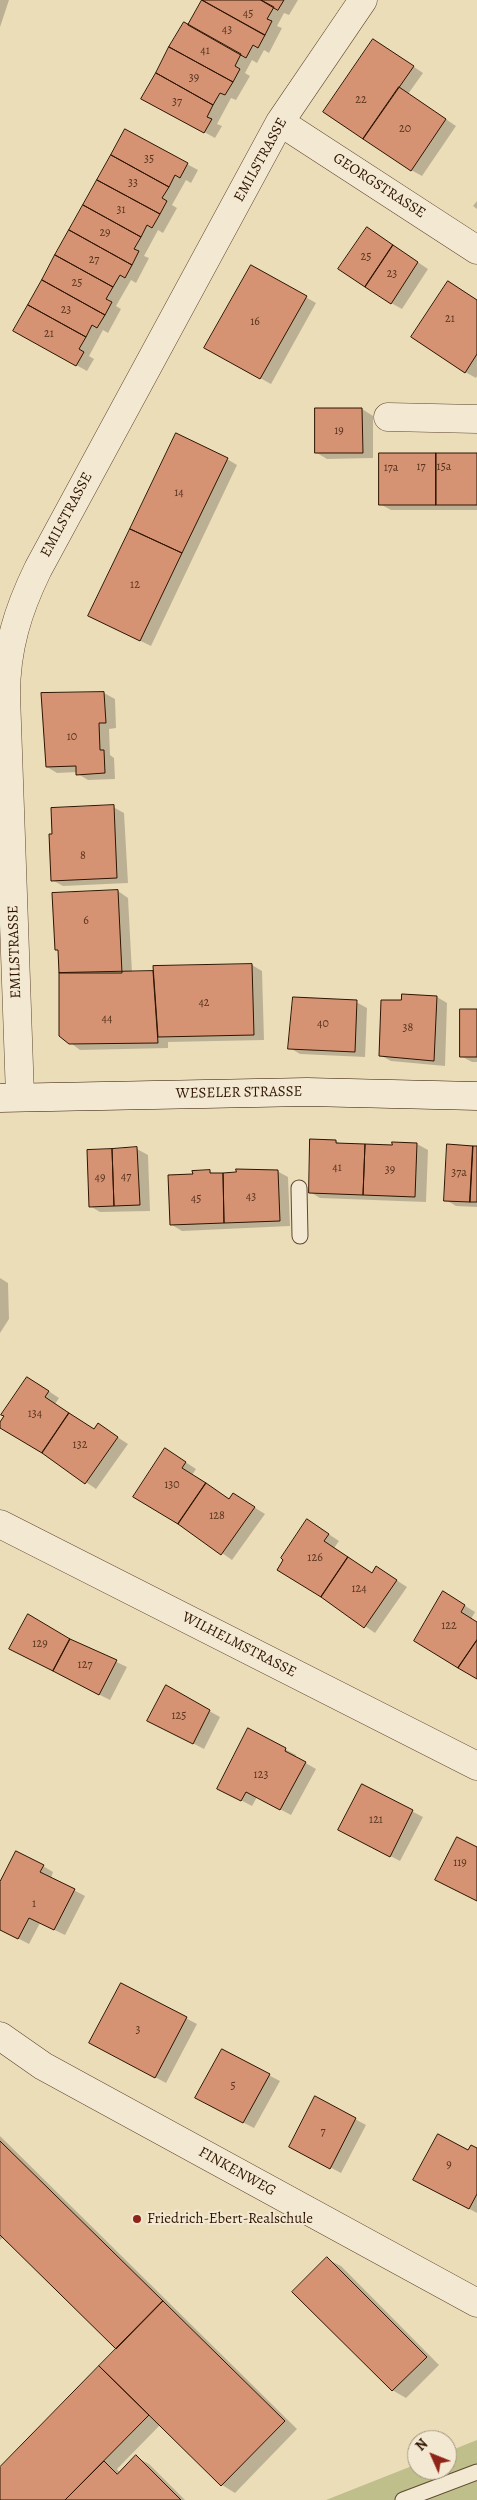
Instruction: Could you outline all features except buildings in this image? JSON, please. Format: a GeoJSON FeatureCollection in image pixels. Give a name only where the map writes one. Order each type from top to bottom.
{"type":"FeatureCollection","features":[{"type":"Feature","properties":{"kind":"street","name":"EMILSTRASSE"},"geometry":{"type":"LineString","coordinates":[[10,1097],[6,666],[16,620],[38,569],[280,122],[362,0]]}},
{"type":"Feature","properties":{"kind":"street","name":"GEORGSTRASSE"},"geometry":{"type":"LineString","coordinates":[[280,122],[477,250]]}},
{"type":"Feature","properties":{"kind":"street"},"geometry":{"type":"LineString","coordinates":[[388,417],[477,419]]}},
{"type":"Feature","properties":{"kind":"street","name":"WESELER STRASSE"},"geometry":{"type":"LineString","coordinates":[[10,1097],[307,1092],[477,1096]]}},
{"type":"Feature","properties":{"kind":"street","name":"WILHELMSTRASSE"},"geometry":{"type":"LineString","coordinates":[[0,1524],[477,1766]]}},
{"type":"Feature","properties":{"kind":"street","name":"FINKENWEG"},"geometry":{"type":"LineString","coordinates":[[0,2036],[42,2066],[477,2303]]}},
{"type":"Feature","properties":{"kind":"lane"},"geometry":{"type":"LineString","coordinates":[[299,1188],[300,1236]]}},
{"type":"Feature","properties":{"kind":"lane"},"geometry":{"type":"LineString","coordinates":[[403,2500],[477,2472]]}},
{"type":"Feature","properties":{"kind":"green space"},"geometry":{"type":"Polygon","coordinates":[[[477,2440],[477,2500],[326,2500],[407,2468],[407,2480],[457,2480],[457,2448],[477,2440]]]}},
{"type":"Feature","properties":{"kind":"place","name":"Friedrich-Ebert-Realschule"},"geometry":{"type":"Point","coordinates":[137,2219]}}]}
